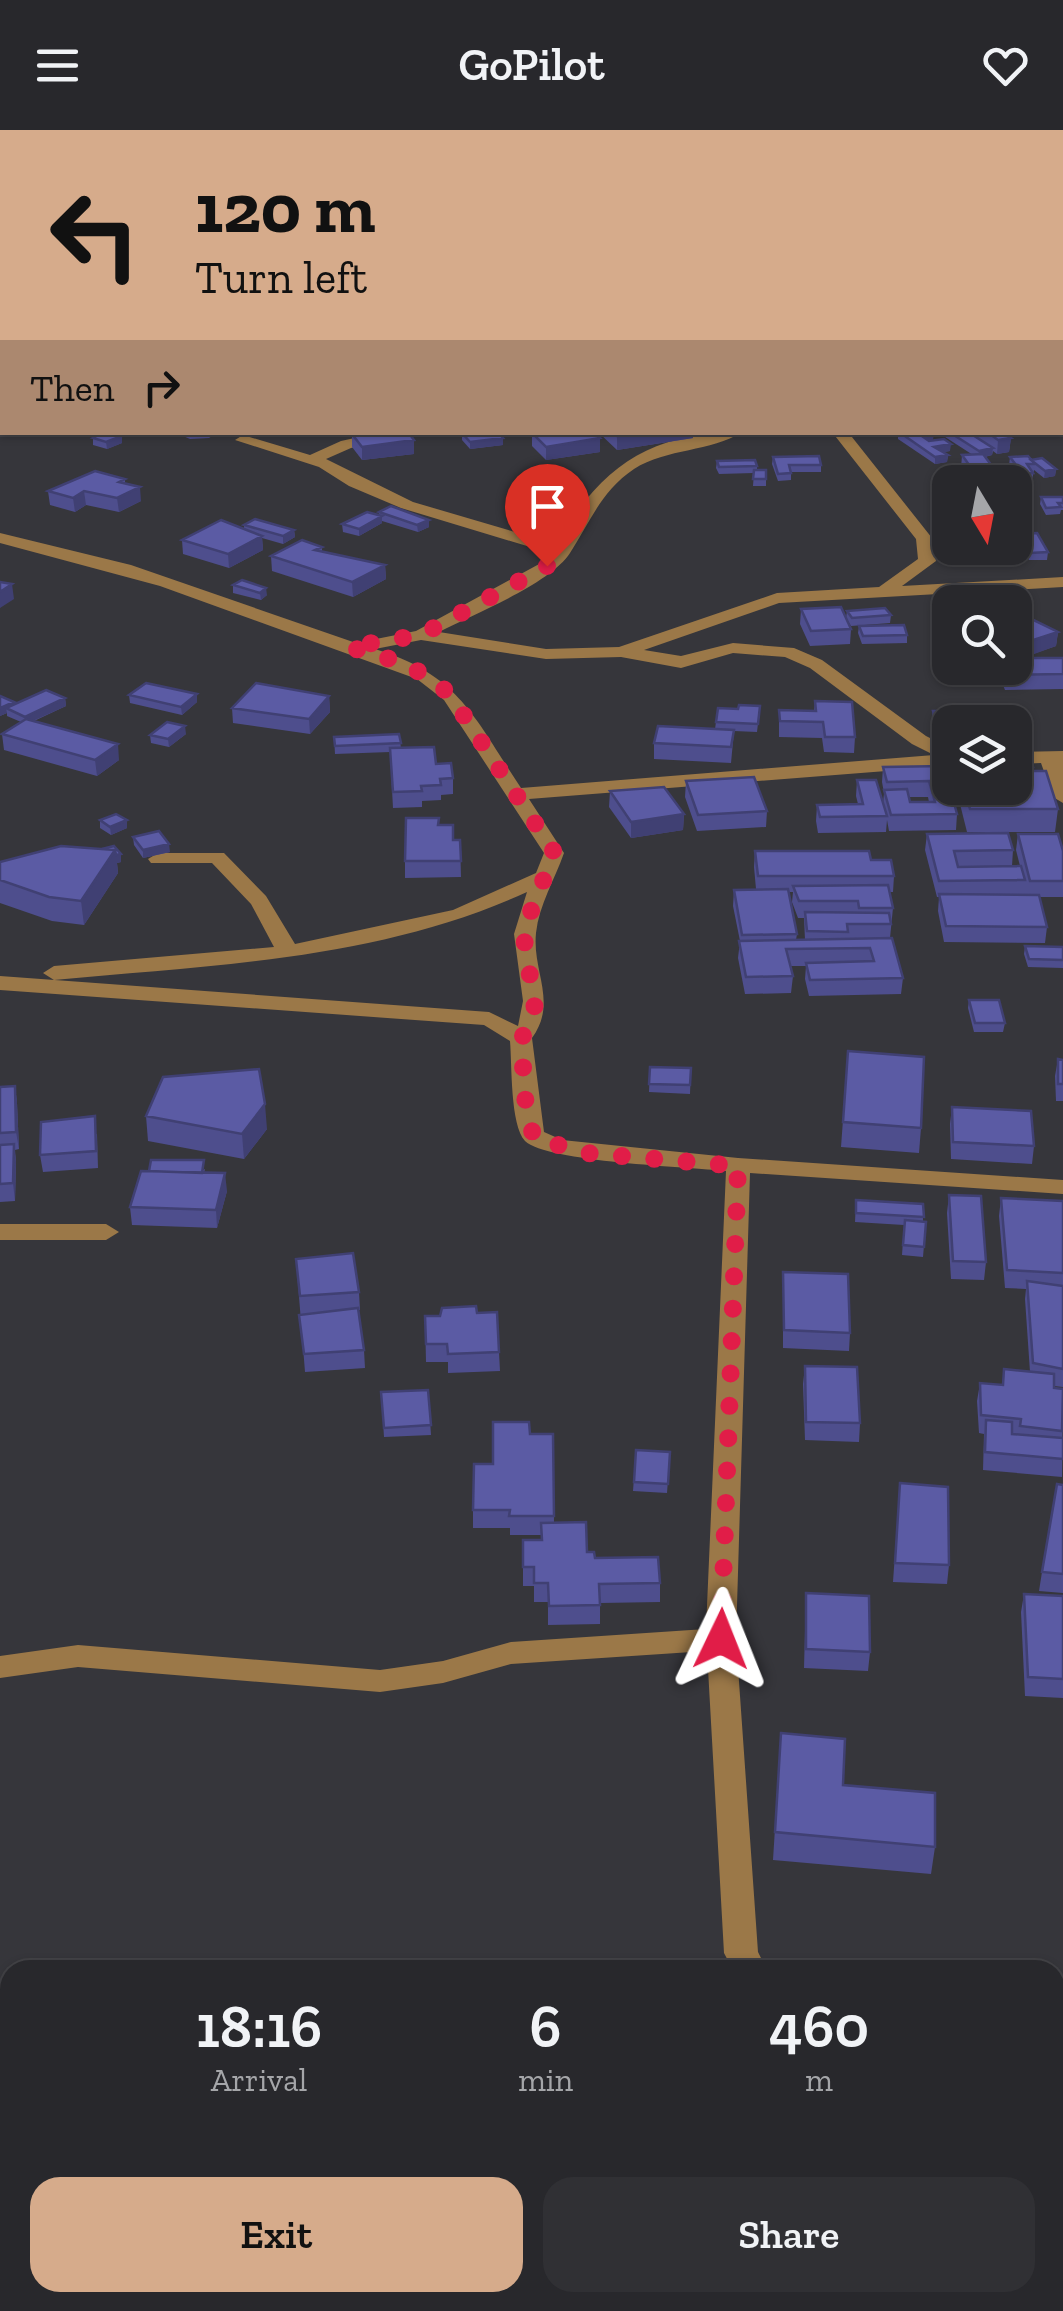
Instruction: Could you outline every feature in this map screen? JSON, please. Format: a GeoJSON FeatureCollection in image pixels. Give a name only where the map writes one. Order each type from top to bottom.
{"type":"FeatureCollection","features":[{"type":"Feature","properties":{"kind":"street"},"geometry":{"type":"LineString","coordinates":[[312,460],[347,444],[393,435]]}},
{"type":"Feature","properties":{"kind":"street"},"geometry":{"type":"LineString","coordinates":[[348,647],[421,635],[512,589],[564,551],[579,518],[604,482],[633,459],[724,435]]}},
{"type":"Feature","properties":{"kind":"street"},"geometry":{"type":"LineString","coordinates":[[841,435],[924,538],[928,553],[919,570],[877,594]]}},
{"type":"Feature","properties":{"kind":"street"},"geometry":{"type":"LineString","coordinates":[[243,440],[312,460],[406,505],[564,551]]}},
{"type":"Feature","properties":{"kind":"street"},"geometry":{"type":"LineString","coordinates":[[0,538],[75,553],[165,579],[348,647],[412,666],[437,682],[554,852],[525,934],[536,1002],[532,1026],[521,1038]]}},
{"type":"Feature","properties":{"kind":"street"},"geometry":{"type":"LineString","coordinates":[[621,652],[765,601],[1063,582]]}},
{"type":"Feature","properties":{"kind":"street"},"geometry":{"type":"LineString","coordinates":[[421,635],[546,654],[621,652],[681,662],[733,648],[762,646],[816,664],[932,747]]}},
{"type":"Feature","properties":{"kind":"street"},"geometry":{"type":"LineString","coordinates":[[1056,757],[1063,797]]}},
{"type":"Feature","properties":{"kind":"street"},"geometry":{"type":"LineString","coordinates":[[516,794],[932,759]]}},
{"type":"Feature","properties":{"kind":"street"},"geometry":{"type":"LineString","coordinates":[[158,859],[217,857],[255,895],[279,930],[287,952]]}},
{"type":"Feature","properties":{"kind":"street"},"geometry":{"type":"LineString","coordinates":[[0,981],[287,952],[460,915],[546,876]]}},
{"type":"Feature","properties":{"kind":"street"},"geometry":{"type":"LineString","coordinates":[[0,981],[462,1014],[508,1026],[521,1038],[526,1109],[534,1138],[586,1153],[1063,1187]]}},
{"type":"Feature","properties":{"kind":"street"},"geometry":{"type":"LineString","coordinates":[[738,1166],[721,1639],[741,1952],[745,1960]]}},
{"type":"Feature","properties":{"kind":"street"},"geometry":{"type":"LineString","coordinates":[[0,1232],[106,1232]]}},
{"type":"Feature","properties":{"kind":"street"},"geometry":{"type":"LineString","coordinates":[[0,1668],[78,1656],[380,1682],[442,1672],[511,1653],[721,1639]]}},
{"type":"Feature","properties":{"kind":"building"},"geometry":{"type":"Polygon","coordinates":[[[99,435],[122,436],[106,442],[93,438],[99,435]]]}},
{"type":"Feature","properties":{"kind":"building"},"geometry":{"type":"Polygon","coordinates":[[[353,435],[410,435],[414,440],[362,447],[353,435]]]}},
{"type":"Feature","properties":{"kind":"building"},"geometry":{"type":"Polygon","coordinates":[[[464,435],[503,438],[470,442],[464,435]]]}},
{"type":"Feature","properties":{"kind":"building"},"geometry":{"type":"Polygon","coordinates":[[[534,435],[600,438],[546,447],[534,435]]]}},
{"type":"Feature","properties":{"kind":"building"},"geometry":{"type":"Polygon","coordinates":[[[903,435],[925,435],[929,441],[944,439],[951,444],[934,447],[948,455],[935,457],[903,435]]]}},
{"type":"Feature","properties":{"kind":"building"},"geometry":{"type":"Polygon","coordinates":[[[954,435],[973,435],[993,448],[979,451],[954,435]]]}},
{"type":"Feature","properties":{"kind":"building"},"geometry":{"type":"Polygon","coordinates":[[[983,454],[991,465],[969,465],[962,455],[983,454]]]}},
{"type":"Feature","properties":{"kind":"building"},"geometry":{"type":"Polygon","coordinates":[[[819,456],[821,465],[789,465],[791,473],[778,474],[773,457],[819,456]]]}},
{"type":"Feature","properties":{"kind":"building"},"geometry":{"type":"Polygon","coordinates":[[[1028,456],[1035,464],[1016,465],[1010,457],[1028,456]]]}},
{"type":"Feature","properties":{"kind":"building"},"geometry":{"type":"Polygon","coordinates":[[[1042,458],[1056,469],[1045,471],[1031,460],[1042,458]]]}},
{"type":"Feature","properties":{"kind":"building"},"geometry":{"type":"Polygon","coordinates":[[[755,460],[757,466],[719,467],[717,461],[755,460]]]}},
{"type":"Feature","properties":{"kind":"building"},"geometry":{"type":"Polygon","coordinates":[[[754,470],[766,470],[766,479],[753,479],[754,470]]]}},
{"type":"Feature","properties":{"kind":"building"},"geometry":{"type":"Polygon","coordinates":[[[95,471],[140,487],[117,498],[84,491],[73,498],[48,491],[95,471]]]}},
{"type":"Feature","properties":{"kind":"building"},"geometry":{"type":"Polygon","coordinates":[[[1041,497],[1063,497],[1063,503],[1058,503],[1061,507],[1046,508],[1041,497]]]}},
{"type":"Feature","properties":{"kind":"building"},"geometry":{"type":"Polygon","coordinates":[[[391,506],[429,520],[417,525],[379,512],[391,506]]]}},
{"type":"Feature","properties":{"kind":"building"},"geometry":{"type":"Polygon","coordinates":[[[367,512],[382,516],[359,529],[342,524],[367,512]]]}},
{"type":"Feature","properties":{"kind":"building"},"geometry":{"type":"Polygon","coordinates":[[[255,519],[294,530],[283,536],[244,525],[255,519]]]}},
{"type":"Feature","properties":{"kind":"building"},"geometry":{"type":"Polygon","coordinates":[[[221,520],[262,536],[228,554],[182,540],[221,520]]]}},
{"type":"Feature","properties":{"kind":"building"},"geometry":{"type":"Polygon","coordinates":[[[1032,533],[1037,533],[1048,552],[1032,553],[1032,533]]]}},
{"type":"Feature","properties":{"kind":"building"},"geometry":{"type":"Polygon","coordinates":[[[302,540],[322,547],[315,550],[385,565],[352,582],[271,556],[302,540]]]}},
{"type":"Feature","properties":{"kind":"building"},"geometry":{"type":"Polygon","coordinates":[[[242,580],[266,588],[260,593],[233,585],[242,580]]]}},
{"type":"Feature","properties":{"kind":"building"},"geometry":{"type":"Polygon","coordinates":[[[841,607],[851,629],[811,631],[801,609],[841,607]]]}},
{"type":"Feature","properties":{"kind":"building"},"geometry":{"type":"Polygon","coordinates":[[[885,608],[891,615],[852,618],[847,611],[885,608]]]}},
{"type":"Feature","properties":{"kind":"building"},"geometry":{"type":"Polygon","coordinates":[[[1032,619],[1058,632],[1032,640],[1032,619]]]}},
{"type":"Feature","properties":{"kind":"building"},"geometry":{"type":"Polygon","coordinates":[[[904,625],[907,635],[863,636],[859,626],[904,625]]]}},
{"type":"Feature","properties":{"kind":"building"},"geometry":{"type":"Polygon","coordinates":[[[1032,658],[1063,658],[1063,674],[1032,675],[1032,658]]]}},
{"type":"Feature","properties":{"kind":"building"},"geometry":{"type":"Polygon","coordinates":[[[146,683],[197,694],[181,707],[129,695],[146,683]]]}},
{"type":"Feature","properties":{"kind":"building"},"geometry":{"type":"Polygon","coordinates":[[[256,683],[329,696],[309,719],[232,708],[256,683]]]}},
{"type":"Feature","properties":{"kind":"building"},"geometry":{"type":"Polygon","coordinates":[[[46,690],[65,698],[25,717],[6,708],[46,690]]]}},
{"type":"Feature","properties":{"kind":"building"},"geometry":{"type":"Polygon","coordinates":[[[0,696],[14,702],[0,708],[0,696]]]}},
{"type":"Feature","properties":{"kind":"building"},"geometry":{"type":"Polygon","coordinates":[[[815,701],[852,702],[855,737],[825,737],[823,722],[780,721],[779,710],[816,711],[815,701]]]}},
{"type":"Feature","properties":{"kind":"building"},"geometry":{"type":"Polygon","coordinates":[[[739,705],[760,706],[758,724],[716,722],[718,708],[738,709],[739,705]]]}},
{"type":"Feature","properties":{"kind":"building"},"geometry":{"type":"Polygon","coordinates":[[[26,719],[118,744],[95,760],[2,734],[26,719]]]}},
{"type":"Feature","properties":{"kind":"building"},"geometry":{"type":"Polygon","coordinates":[[[167,722],[185,726],[168,739],[150,735],[167,722]]]}},
{"type":"Feature","properties":{"kind":"building"},"geometry":{"type":"Polygon","coordinates":[[[658,726],[734,730],[731,747],[654,743],[658,726]]]}},
{"type":"Feature","properties":{"kind":"building"},"geometry":{"type":"Polygon","coordinates":[[[399,734],[401,743],[335,746],[334,737],[399,734]]]}},
{"type":"Feature","properties":{"kind":"building"},"geometry":{"type":"Polygon","coordinates":[[[434,747],[436,764],[451,763],[453,778],[440,779],[441,785],[421,786],[422,791],[393,792],[390,748],[434,747]]]}},
{"type":"Feature","properties":{"kind":"building"},"geometry":{"type":"Polygon","coordinates":[[[932,766],[932,792],[929,781],[887,782],[883,767],[932,766]]]}},
{"type":"Feature","properties":{"kind":"building"},"geometry":{"type":"Polygon","coordinates":[[[1032,771],[1046,771],[1058,809],[970,809],[969,805],[1032,805],[1032,771]]]}},
{"type":"Feature","properties":{"kind":"building"},"geometry":{"type":"Polygon","coordinates":[[[754,777],[767,811],[698,815],[686,781],[754,777]]]}},
{"type":"Feature","properties":{"kind":"building"},"geometry":{"type":"Polygon","coordinates":[[[857,780],[876,780],[887,816],[820,817],[817,805],[863,804],[857,780]]]}},
{"type":"Feature","properties":{"kind":"building"},"geometry":{"type":"Polygon","coordinates":[[[664,787],[684,814],[631,822],[610,791],[664,787]]]}},
{"type":"Feature","properties":{"kind":"building"},"geometry":{"type":"Polygon","coordinates":[[[907,789],[910,802],[955,805],[957,814],[891,815],[884,790],[907,789]]]}},
{"type":"Feature","properties":{"kind":"building"},"geometry":{"type":"Polygon","coordinates":[[[116,814],[127,820],[110,827],[100,820],[116,814]]]}},
{"type":"Feature","properties":{"kind":"building"},"geometry":{"type":"Polygon","coordinates":[[[406,818],[439,818],[438,825],[453,825],[453,840],[460,840],[461,861],[405,861],[406,818]]]}},
{"type":"Feature","properties":{"kind":"building"},"geometry":{"type":"Polygon","coordinates":[[[159,831],[169,844],[143,850],[133,837],[159,831]]]}},
{"type":"Feature","properties":{"kind":"building"},"geometry":{"type":"Polygon","coordinates":[[[1008,833],[1013,850],[954,851],[958,867],[1021,866],[1025,880],[939,881],[927,834],[1008,833]]]}},
{"type":"Feature","properties":{"kind":"building"},"geometry":{"type":"Polygon","coordinates":[[[1018,834],[1058,834],[1063,851],[1063,881],[1030,881],[1018,834]]]}},
{"type":"Feature","properties":{"kind":"building"},"geometry":{"type":"Polygon","coordinates":[[[61,846],[115,850],[81,901],[49,897],[0,880],[0,862],[61,846]]]}},
{"type":"Feature","properties":{"kind":"building"},"geometry":{"type":"Polygon","coordinates":[[[755,851],[869,851],[871,860],[891,860],[894,876],[758,876],[755,851]]]}},
{"type":"Feature","properties":{"kind":"building"},"geometry":{"type":"Polygon","coordinates":[[[888,885],[893,908],[859,908],[858,901],[799,901],[793,886],[888,885]]]}},
{"type":"Feature","properties":{"kind":"building"},"geometry":{"type":"Polygon","coordinates":[[[788,889],[797,934],[742,935],[734,890],[788,889]]]}},
{"type":"Feature","properties":{"kind":"building"},"geometry":{"type":"Polygon","coordinates":[[[939,894],[1039,895],[1047,927],[946,926],[939,894]]]}},
{"type":"Feature","properties":{"kind":"building"},"geometry":{"type":"Polygon","coordinates":[[[805,912],[889,913],[891,924],[847,924],[848,932],[807,931],[805,912]]]}},
{"type":"Feature","properties":{"kind":"building"},"geometry":{"type":"Polygon","coordinates":[[[892,938],[903,978],[810,980],[806,963],[874,961],[870,948],[786,949],[793,976],[746,977],[739,941],[892,938]]]}},
{"type":"Feature","properties":{"kind":"building"},"geometry":{"type":"Polygon","coordinates":[[[1025,946],[1063,947],[1063,960],[1029,959],[1025,946]]]}},
{"type":"Feature","properties":{"kind":"building"},"geometry":{"type":"Polygon","coordinates":[[[969,1000],[999,1000],[1005,1023],[975,1023],[969,1000]]]}},
{"type":"Feature","properties":{"kind":"building"},"geometry":{"type":"Polygon","coordinates":[[[848,1051],[924,1057],[921,1128],[843,1122],[848,1051]]]}},
{"type":"Feature","properties":{"kind":"building"},"geometry":{"type":"Polygon","coordinates":[[[1058,1059],[1063,1060],[1063,1084],[1058,1084],[1058,1059]]]}},
{"type":"Feature","properties":{"kind":"building"},"geometry":{"type":"Polygon","coordinates":[[[650,1067],[691,1068],[690,1085],[649,1084],[650,1067]]]}},
{"type":"Feature","properties":{"kind":"building"},"geometry":{"type":"Polygon","coordinates":[[[259,1069],[265,1104],[242,1134],[146,1116],[163,1077],[259,1069]]]}},
{"type":"Feature","properties":{"kind":"building"},"geometry":{"type":"Polygon","coordinates":[[[15,1086],[16,1132],[0,1133],[0,1087],[15,1086]]]}},
{"type":"Feature","properties":{"kind":"building"},"geometry":{"type":"Polygon","coordinates":[[[952,1107],[1031,1111],[1034,1146],[953,1142],[952,1107]]]}},
{"type":"Feature","properties":{"kind":"building"},"geometry":{"type":"Polygon","coordinates":[[[95,1116],[96,1151],[40,1155],[41,1122],[95,1116]]]}},
{"type":"Feature","properties":{"kind":"building"},"geometry":{"type":"Polygon","coordinates":[[[14,1144],[13,1183],[0,1184],[0,1145],[14,1144]]]}},
{"type":"Feature","properties":{"kind":"building"},"geometry":{"type":"Polygon","coordinates":[[[151,1160],[204,1160],[202,1173],[149,1171],[151,1160]]]}},
{"type":"Feature","properties":{"kind":"building"},"geometry":{"type":"Polygon","coordinates":[[[141,1171],[225,1173],[216,1210],[130,1207],[141,1171]]]}},
{"type":"Feature","properties":{"kind":"building"},"geometry":{"type":"Polygon","coordinates":[[[949,1195],[981,1196],[986,1262],[953,1261],[949,1195]]]}},
{"type":"Feature","properties":{"kind":"building"},"geometry":{"type":"Polygon","coordinates":[[[1001,1198],[1063,1201],[1063,1273],[1007,1270],[1001,1198]]]}},
{"type":"Feature","properties":{"kind":"building"},"geometry":{"type":"Polygon","coordinates":[[[856,1200],[923,1204],[924,1217],[856,1213],[856,1200]]]}},
{"type":"Feature","properties":{"kind":"building"},"geometry":{"type":"Polygon","coordinates":[[[905,1220],[926,1222],[924,1247],[903,1245],[905,1220]]]}},
{"type":"Feature","properties":{"kind":"building"},"geometry":{"type":"Polygon","coordinates":[[[353,1253],[359,1292],[300,1296],[296,1259],[353,1253]]]}},
{"type":"Feature","properties":{"kind":"building"},"geometry":{"type":"Polygon","coordinates":[[[783,1272],[848,1274],[850,1333],[784,1330],[783,1272]]]}},
{"type":"Feature","properties":{"kind":"building"},"geometry":{"type":"Polygon","coordinates":[[[1027,1281],[1063,1286],[1063,1369],[1033,1363],[1027,1281]]]}},
{"type":"Feature","properties":{"kind":"building"},"geometry":{"type":"Polygon","coordinates":[[[476,1306],[477,1313],[497,1312],[499,1352],[448,1354],[447,1344],[426,1344],[425,1316],[440,1316],[442,1308],[476,1306]]]}},
{"type":"Feature","properties":{"kind":"building"},"geometry":{"type":"Polygon","coordinates":[[[358,1308],[364,1350],[304,1354],[299,1315],[358,1308]]]}},
{"type":"Feature","properties":{"kind":"building"},"geometry":{"type":"Polygon","coordinates":[[[805,1366],[857,1367],[860,1423],[806,1422],[805,1366]]]}},
{"type":"Feature","properties":{"kind":"building"},"geometry":{"type":"Polygon","coordinates":[[[1004,1369],[1054,1374],[1054,1388],[1063,1389],[1062,1431],[1020,1426],[1021,1419],[981,1415],[980,1383],[1003,1385],[1004,1369]]]}},
{"type":"Feature","properties":{"kind":"building"},"geometry":{"type":"Polygon","coordinates":[[[428,1390],[431,1425],[384,1428],[381,1392],[428,1390]]]}},
{"type":"Feature","properties":{"kind":"building"},"geometry":{"type":"Polygon","coordinates":[[[986,1420],[1012,1422],[1012,1434],[1063,1438],[1063,1459],[985,1452],[986,1420]]]}},
{"type":"Feature","properties":{"kind":"building"},"geometry":{"type":"Polygon","coordinates":[[[493,1422],[529,1422],[530,1434],[553,1434],[554,1516],[509,1516],[510,1510],[473,1510],[474,1464],[493,1464],[493,1422]]]}},
{"type":"Feature","properties":{"kind":"building"},"geometry":{"type":"Polygon","coordinates":[[[636,1450],[670,1452],[668,1484],[634,1482],[636,1450]]]}},
{"type":"Feature","properties":{"kind":"building"},"geometry":{"type":"Polygon","coordinates":[[[900,1483],[948,1487],[949,1565],[895,1563],[900,1483]]]}},
{"type":"Feature","properties":{"kind":"building"},"geometry":{"type":"Polygon","coordinates":[[[1057,1484],[1063,1485],[1063,1574],[1042,1572],[1057,1484]]]}},
{"type":"Feature","properties":{"kind":"building"},"geometry":{"type":"Polygon","coordinates":[[[586,1522],[587,1552],[594,1552],[595,1558],[658,1557],[660,1583],[599,1584],[600,1605],[549,1606],[548,1583],[534,1583],[534,1567],[523,1567],[523,1540],[542,1540],[541,1523],[586,1522]]]}},
{"type":"Feature","properties":{"kind":"building"},"geometry":{"type":"Polygon","coordinates":[[[806,1593],[869,1596],[870,1652],[806,1649],[806,1593]]]}},
{"type":"Feature","properties":{"kind":"building"},"geometry":{"type":"Polygon","coordinates":[[[1024,1594],[1063,1596],[1063,1679],[1028,1677],[1024,1594]]]}},
{"type":"Feature","properties":{"kind":"building"},"geometry":{"type":"Polygon","coordinates":[[[781,1733],[845,1739],[843,1785],[935,1793],[935,1847],[775,1832],[781,1733]]]}},
{"type":"Feature","properties":{"kind":"route"},"geometry":{"type":"LineString","coordinates":[[547,566],[512,589],[421,635],[348,647],[412,666],[437,682],[451,696],[554,852],[525,934],[536,1002],[532,1026],[521,1038],[526,1109],[534,1138],[586,1153],[738,1166],[721,1639]]}}]}
